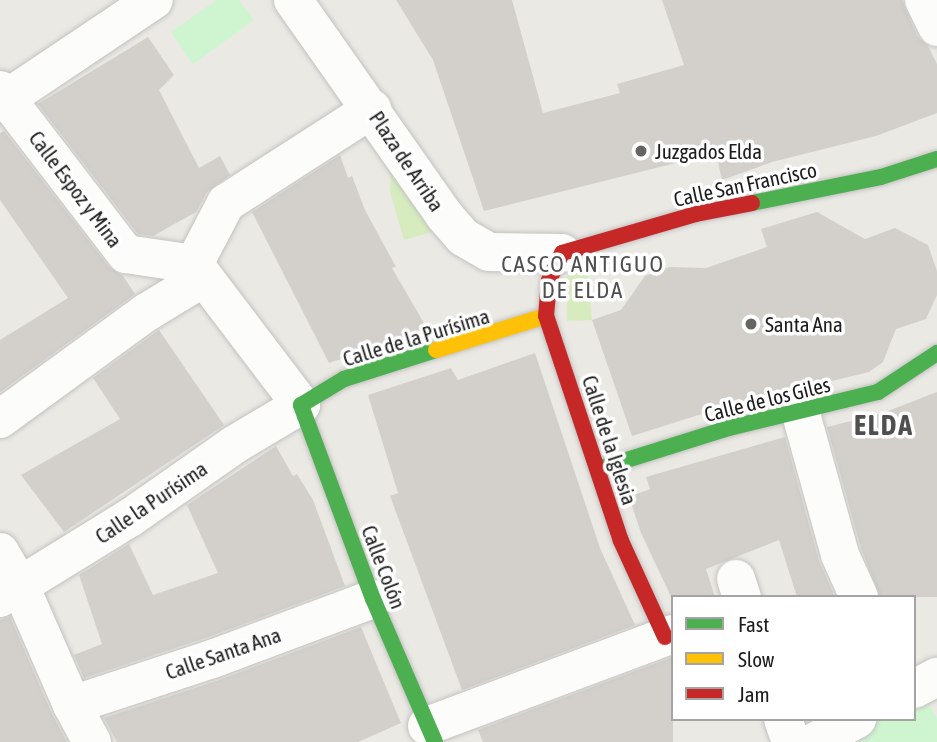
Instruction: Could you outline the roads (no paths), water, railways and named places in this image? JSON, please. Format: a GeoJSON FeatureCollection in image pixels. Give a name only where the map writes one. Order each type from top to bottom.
{"type":"FeatureCollection","features":[{"type":"Feature","properties":{"kind":"street"},"geometry":{"type":"LineString","coordinates":[[3,97],[154,0]]}},
{"type":"Feature","properties":{"kind":"street","name":"Plaza de Arriba"},"geometry":{"type":"LineString","coordinates":[[293,0],[444,215],[463,237],[489,252],[562,253]]}},
{"type":"Feature","properties":{"kind":"street"},"geometry":{"type":"LineString","coordinates":[[924,0],[937,27]]}},
{"type":"Feature","properties":{"kind":"street","name":"Calle Espoz y Mina"},"geometry":{"type":"LineString","coordinates":[[3,97],[126,254],[198,271]]}},
{"type":"Feature","properties":{"kind":"street"},"geometry":{"type":"LineString","coordinates":[[0,419],[147,312],[198,271],[226,203],[372,109]]}},
{"type":"Feature","properties":{"kind":"street","name":"Calle San Francisco"},"geometry":{"type":"LineString","coordinates":[[562,253],[696,214],[881,177],[937,159]]}},
{"type":"Feature","properties":{"kind":"street","name":"Calle de la Iglesia"},"geometry":{"type":"LineString","coordinates":[[562,253],[549,280],[546,316],[621,541],[669,636]]}},
{"type":"Feature","properties":{"kind":"street"},"geometry":{"type":"LineString","coordinates":[[198,271],[301,405]]}},
{"type":"Feature","properties":{"kind":"street","name":"Calle de la Purísima"},"geometry":{"type":"LineString","coordinates":[[301,405],[344,379],[546,316]]}},
{"type":"Feature","properties":{"kind":"street","name":"Calle de los Giles"},"geometry":{"type":"LineString","coordinates":[[598,468],[729,428],[800,414],[878,392],[937,353]]}},
{"type":"Feature","properties":{"kind":"street","name":"Calle la Purísima"},"geometry":{"type":"LineString","coordinates":[[10,593],[131,517],[234,445],[301,405]]}},
{"type":"Feature","properties":{"kind":"street","name":"Calle Colón"},"geometry":{"type":"LineString","coordinates":[[301,405],[425,736]]}},
{"type":"Feature","properties":{"kind":"street"},"geometry":{"type":"LineString","coordinates":[[800,414],[840,555],[858,595]]}},
{"type":"Feature","properties":{"kind":"street"},"geometry":{"type":"LineString","coordinates":[[0,552],[10,593],[92,742]]}},
{"type":"Feature","properties":{"kind":"street","name":"Calle Santa Ana"},"geometry":{"type":"LineString","coordinates":[[72,705],[215,658],[373,599]]}},
{"type":"Feature","properties":{"kind":"street"},"geometry":{"type":"LineString","coordinates":[[425,736],[574,670],[669,636]]}},
{"type":"Feature","properties":{"kind":"street"},"geometry":{"type":"LineString","coordinates":[[916,688],[937,677]]}},
{"type":"Feature","properties":{"kind":"street"},"geometry":{"type":"LineString","coordinates":[[784,721],[791,742]]}},
{"type":"Feature","properties":{"kind":"street"},"geometry":{"type":"LineString","coordinates":[[814,742],[853,721]]}},
{"type":"Feature","properties":{"kind":"place","name":"Juzgados Elda"},"geometry":{"type":"Point","coordinates":[641,151]}},
{"type":"Feature","properties":{"kind":"place","name":"Santa Ana"},"geometry":{"type":"Point","coordinates":[751,324]}},
{"type":"Feature","properties":{"kind":"district","name":"CASCO ANTIGUO DE ELDA"},"geometry":{"type":"Point","coordinates":[583,277]}},
{"type":"Feature","properties":{"kind":"district","name":"ELDA"},"geometry":{"type":"Point","coordinates":[884,425]}}]}
